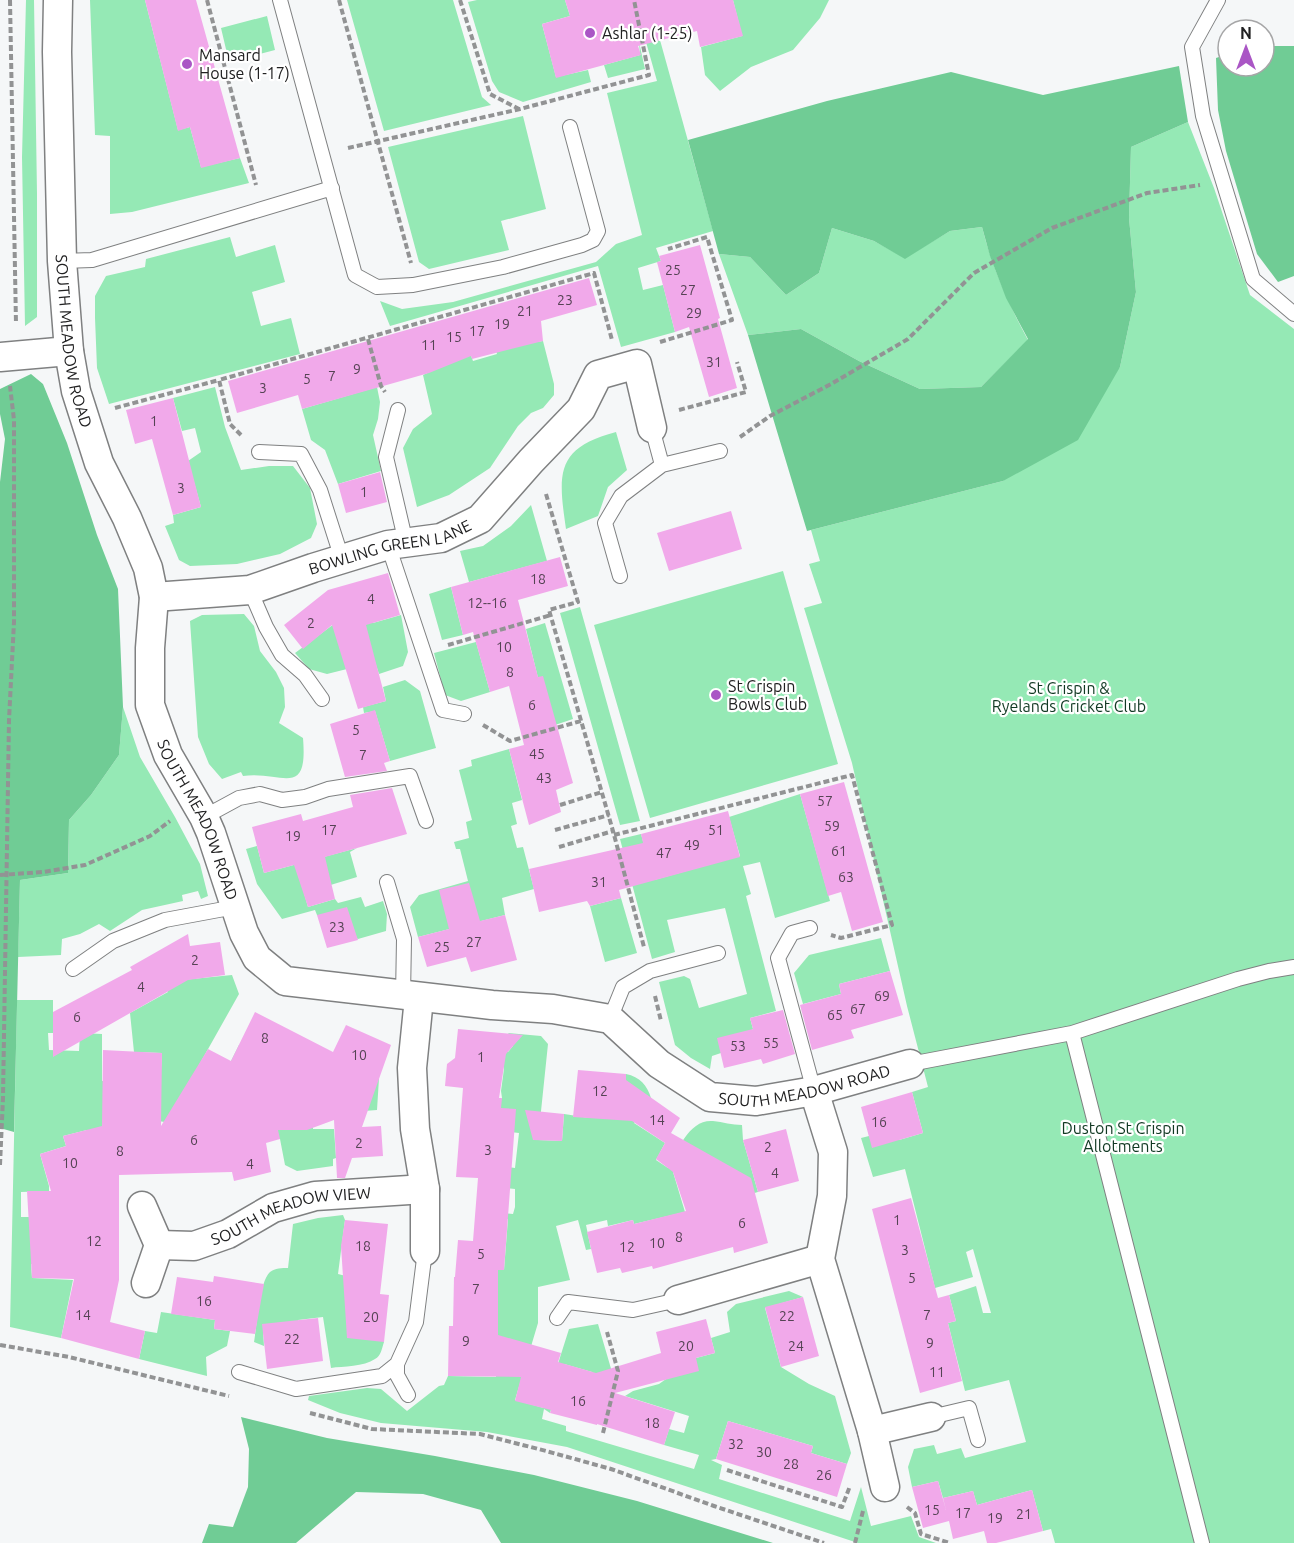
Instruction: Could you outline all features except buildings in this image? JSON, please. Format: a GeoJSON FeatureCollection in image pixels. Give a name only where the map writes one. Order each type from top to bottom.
{"type":"FeatureCollection","features":[{"type":"Feature","properties":{"kind":"street","name":"SOUTH MEADOW ROAD"},"geometry":{"type":"LineString","coordinates":[[58,0],[62,261],[69,351],[76,392],[99,463],[127,518],[147,568],[153,597],[150,705],[168,755],[204,817],[244,933],[257,958],[285,981],[411,997],[553,1009],[610,1019],[659,1064],[710,1097],[756,1101],[814,1091],[910,1064]]}},
{"type":"Feature","properties":{"kind":"street"},"geometry":{"type":"LineString","coordinates":[[0,357],[69,351]]}},
{"type":"Feature","properties":{"kind":"street"},"geometry":{"type":"LineString","coordinates":[[620,369],[637,364],[651,423]]}},
{"type":"Feature","properties":{"kind":"street","name":"BOWLING GREEN LANE"},"geometry":{"type":"LineString","coordinates":[[153,597],[250,590],[342,559],[397,544],[441,538],[480,519],[531,460],[581,409],[598,375],[620,369]]}},
{"type":"Feature","properties":{"kind":"street"},"geometry":{"type":"LineString","coordinates":[[411,997],[415,1129],[425,1189],[425,1251]]}},
{"type":"Feature","properties":{"kind":"street"},"geometry":{"type":"LineString","coordinates":[[814,1091],[833,1152],[832,1196],[820,1260],[872,1431],[875,1496]]}},
{"type":"Feature","properties":{"kind":"street","name":"SOUTH MEADOW VIEW"},"geometry":{"type":"LineString","coordinates":[[159,1245],[194,1246],[228,1234],[273,1208],[315,1196],[425,1189]]}},
{"type":"Feature","properties":{"kind":"street"},"geometry":{"type":"LineString","coordinates":[[142,1206],[159,1245],[146,1282]]}},
{"type":"Feature","properties":{"kind":"street"},"geometry":{"type":"LineString","coordinates":[[678,1300],[820,1260]]}},
{"type":"Feature","properties":{"kind":"street"},"geometry":{"type":"LineString","coordinates":[[872,1431],[931,1417]]}},
{"type":"Feature","properties":{"kind":"lane"},"geometry":{"type":"LineString","coordinates":[[280,0],[355,275],[364,282],[377,287],[413,285],[503,267],[593,240],[598,231],[570,127]]}},
{"type":"Feature","properties":{"kind":"lane"},"geometry":{"type":"LineString","coordinates":[[1218,0],[1192,47],[1203,116],[1253,279],[1294,314]]}},
{"type":"Feature","properties":{"kind":"lane"},"geometry":{"type":"LineString","coordinates":[[62,261],[92,260],[332,188]]}},
{"type":"Feature","properties":{"kind":"lane"},"geometry":{"type":"LineString","coordinates":[[398,410],[386,456],[397,544],[424,652],[443,710],[464,714]]}},
{"type":"Feature","properties":{"kind":"lane"},"geometry":{"type":"LineString","coordinates":[[651,423],[662,465]]}},
{"type":"Feature","properties":{"kind":"lane"},"geometry":{"type":"LineString","coordinates":[[620,576],[605,523],[621,496],[662,465],[720,451]]}},
{"type":"Feature","properties":{"kind":"lane"},"geometry":{"type":"LineString","coordinates":[[259,453],[301,454],[320,490],[342,559]]}},
{"type":"Feature","properties":{"kind":"lane"},"geometry":{"type":"LineString","coordinates":[[250,590],[266,627],[282,655],[305,675],[322,699]]}},
{"type":"Feature","properties":{"kind":"lane"},"geometry":{"type":"LineString","coordinates":[[204,817],[239,798],[260,794],[282,800],[328,789],[410,776],[426,821]]}},
{"type":"Feature","properties":{"kind":"lane"},"geometry":{"type":"LineString","coordinates":[[387,882],[404,939],[411,997]]}},
{"type":"Feature","properties":{"kind":"lane"},"geometry":{"type":"LineString","coordinates":[[73,969],[113,941],[165,920],[235,907]]}},
{"type":"Feature","properties":{"kind":"lane"},"geometry":{"type":"LineString","coordinates":[[810,928],[792,933],[778,958],[814,1091]]}},
{"type":"Feature","properties":{"kind":"lane"},"geometry":{"type":"LineString","coordinates":[[610,1019],[623,987],[650,971],[718,953]]}},
{"type":"Feature","properties":{"kind":"lane"},"geometry":{"type":"LineString","coordinates":[[910,1064],[1072,1033],[1238,979],[1269,970],[1294,968]]}},
{"type":"Feature","properties":{"kind":"lane"},"geometry":{"type":"LineString","coordinates":[[1072,1033],[1202,1543]]}},
{"type":"Feature","properties":{"kind":"lane"},"geometry":{"type":"LineString","coordinates":[[408,1395],[397,1375],[397,1364],[416,1322],[425,1251]]}},
{"type":"Feature","properties":{"kind":"lane"},"geometry":{"type":"LineString","coordinates":[[557,1318],[568,1302],[633,1310],[678,1300]]}},
{"type":"Feature","properties":{"kind":"lane"},"geometry":{"type":"LineString","coordinates":[[239,1372],[296,1389],[382,1376],[397,1364]]}},
{"type":"Feature","properties":{"kind":"lane"},"geometry":{"type":"LineString","coordinates":[[931,1417],[969,1408],[978,1440]]}},
{"type":"Feature","properties":{"kind":"path"},"geometry":{"type":"LineString","coordinates":[[10,0],[16,331]]}},
{"type":"Feature","properties":{"kind":"path"},"geometry":{"type":"LineString","coordinates":[[207,0],[258,192]]}},
{"type":"Feature","properties":{"kind":"path"},"geometry":{"type":"LineString","coordinates":[[339,0],[411,263]]}},
{"type":"Feature","properties":{"kind":"path"},"geometry":{"type":"LineString","coordinates":[[460,0],[490,94],[520,109]]}},
{"type":"Feature","properties":{"kind":"path"},"geometry":{"type":"LineString","coordinates":[[348,148],[520,109],[649,75],[634,0]]}},
{"type":"Feature","properties":{"kind":"path"},"geometry":{"type":"LineString","coordinates":[[720,451],[770,416],[908,339],[974,273],[1052,228],[1147,194],[1223,181]]}},
{"type":"Feature","properties":{"kind":"path"},"geometry":{"type":"LineString","coordinates":[[658,342],[732,320],[707,237],[668,249]]}},
{"type":"Feature","properties":{"kind":"path"},"geometry":{"type":"LineString","coordinates":[[83,417],[368,339],[594,273],[620,369]]}},
{"type":"Feature","properties":{"kind":"path"},"geometry":{"type":"LineString","coordinates":[[368,339],[381,386],[398,410]]}},
{"type":"Feature","properties":{"kind":"path"},"geometry":{"type":"LineString","coordinates":[[651,423],[746,392],[737,362]]}},
{"type":"Feature","properties":{"kind":"path"},"geometry":{"type":"LineString","coordinates":[[219,380],[230,424],[259,453]]}},
{"type":"Feature","properties":{"kind":"path"},"geometry":{"type":"LineString","coordinates":[[0,1165],[9,720],[14,622],[14,420],[10,386]]}},
{"type":"Feature","properties":{"kind":"path"},"geometry":{"type":"LineString","coordinates":[[531,460],[544,485],[578,602],[549,610],[609,814],[650,971],[662,1029]]}},
{"type":"Feature","properties":{"kind":"path"},"geometry":{"type":"LineString","coordinates":[[424,652],[551,615]]}},
{"type":"Feature","properties":{"kind":"path"},"geometry":{"type":"LineString","coordinates":[[464,714],[510,741],[581,721]]}},
{"type":"Feature","properties":{"kind":"path"},"geometry":{"type":"LineString","coordinates":[[559,847],[852,775],[892,925],[841,938],[810,928]]}},
{"type":"Feature","properties":{"kind":"path"},"geometry":{"type":"LineString","coordinates":[[560,805],[602,792]]}},
{"type":"Feature","properties":{"kind":"path"},"geometry":{"type":"LineString","coordinates":[[555,830],[609,814]]}},
{"type":"Feature","properties":{"kind":"path"},"geometry":{"type":"LineString","coordinates":[[0,875],[85,865],[150,836],[175,817]]}},
{"type":"Feature","properties":{"kind":"path"},"geometry":{"type":"LineString","coordinates":[[599,1305],[618,1371],[603,1433]]}},
{"type":"Feature","properties":{"kind":"path"},"geometry":{"type":"LineString","coordinates":[[0,1346],[69,1357],[238,1398]]}},
{"type":"Feature","properties":{"kind":"path"},"geometry":{"type":"LineString","coordinates":[[304,1412],[372,1429],[480,1434],[611,1469],[824,1543]]}},
{"type":"Feature","properties":{"kind":"path"},"geometry":{"type":"LineString","coordinates":[[727,1470],[842,1507],[850,1485]]}},
{"type":"Feature","properties":{"kind":"path"},"geometry":{"type":"LineString","coordinates":[[855,1543],[875,1496],[887,1492],[915,1513],[921,1534],[950,1543]]}},
{"type":"Feature","properties":{"kind":"green space"},"geometry":{"type":"Polygon","coordinates":[[[26,0],[34,0],[37,317],[25,326],[22,157],[26,0]]]}},
{"type":"Feature","properties":{"kind":"green space"},"geometry":{"type":"Polygon","coordinates":[[[90,0],[145,0],[178,130],[190,127],[201,167],[240,158],[249,183],[132,212],[110,214],[110,136],[95,135],[90,0]]]}},
{"type":"Feature","properties":{"kind":"green space"},"geometry":{"type":"Polygon","coordinates":[[[347,0],[453,0],[482,97],[491,105],[384,131],[347,0]]]}},
{"type":"Feature","properties":{"kind":"green space"},"geometry":{"type":"Polygon","coordinates":[[[477,0],[565,0],[570,16],[542,24],[556,77],[588,70],[591,82],[523,102],[499,92],[492,81],[468,2],[477,0]]]}},
{"type":"Feature","properties":{"kind":"green space"},"geometry":{"type":"Polygon","coordinates":[[[733,0],[829,0],[820,18],[793,50],[751,67],[720,91],[705,75],[701,47],[742,36],[733,0]]]}},
{"type":"Feature","properties":{"kind":"green space"},"geometry":{"type":"Polygon","coordinates":[[[267,16],[275,50],[229,62],[221,28],[267,16]]]}},
{"type":"Feature","properties":{"kind":"green space"},"geometry":{"type":"Polygon","coordinates":[[[660,40],[713,231],[656,248],[661,261],[638,268],[643,290],[663,285],[675,332],[621,347],[598,266],[390,326],[380,301],[402,309],[453,302],[596,262],[616,244],[642,235],[607,93],[657,81],[646,42],[660,40]]]}},
{"type":"Feature","properties":{"kind":"green space"},"geometry":{"type":"Polygon","coordinates":[[[639,42],[645,69],[608,78],[604,65],[640,55],[639,42]]]}},
{"type":"Feature","properties":{"kind":"green space"},"geometry":{"type":"Polygon","coordinates":[[[1276,46],[1294,46],[1294,276],[1278,282],[1257,254],[1226,151],[1218,110],[1217,78],[1276,78],[1276,46]]]}},
{"type":"Feature","properties":{"kind":"green space"},"geometry":{"type":"Polygon","coordinates":[[[1179,66],[1188,122],[1131,147],[1129,218],[1136,292],[1120,367],[1078,440],[1003,481],[807,531],[748,335],[801,329],[859,361],[920,389],[981,387],[1028,339],[1006,298],[982,227],[950,231],[905,259],[874,241],[832,228],[819,273],[786,295],[750,257],[719,254],[688,140],[827,101],[951,72],[1043,95],[1179,66]]]}},
{"type":"Feature","properties":{"kind":"green space"},"geometry":{"type":"Polygon","coordinates":[[[523,116],[546,209],[501,221],[509,250],[429,269],[419,262],[388,147],[523,116]]]}},
{"type":"Feature","properties":{"kind":"green space"},"geometry":{"type":"Polygon","coordinates":[[[1188,122],[1214,188],[1250,295],[1294,329],[1294,1543],[1055,1543],[1051,1529],[1043,1531],[1032,1490],[977,1505],[973,1491],[943,1498],[938,1481],[912,1487],[908,1467],[914,1449],[934,1445],[937,1454],[961,1448],[965,1458],[1026,1442],[1009,1380],[965,1391],[948,1323],[956,1321],[949,1295],[976,1286],[983,1313],[991,1313],[973,1249],[966,1252],[973,1277],[935,1288],[905,1169],[873,1177],[861,1138],[869,1136],[899,1140],[923,1133],[912,1092],[928,1087],[907,1006],[852,763],[804,608],[822,603],[809,564],[820,561],[811,530],[1003,481],[1120,367],[1136,292],[1129,218],[1131,147],[1188,122]]]}},
{"type":"Feature","properties":{"kind":"green space"},"geometry":{"type":"Polygon","coordinates":[[[982,227],[1001,285],[1028,340],[981,387],[920,389],[859,361],[801,329],[748,335],[719,254],[750,257],[786,295],[819,273],[832,228],[874,241],[905,258],[950,231],[982,227]]]}},
{"type":"Feature","properties":{"kind":"green space"},"geometry":{"type":"Polygon","coordinates":[[[230,237],[236,257],[275,245],[285,282],[252,292],[261,326],[291,318],[300,354],[109,404],[97,368],[95,318],[95,296],[106,276],[145,267],[146,259],[230,237]]]}},
{"type":"Feature","properties":{"kind":"green space"},"geometry":{"type":"Polygon","coordinates":[[[543,341],[554,384],[554,395],[543,408],[531,413],[518,426],[490,468],[449,495],[417,507],[403,448],[413,429],[432,414],[423,375],[470,353],[473,361],[497,354],[495,348],[543,341]]]}},
{"type":"Feature","properties":{"kind":"green space"},"geometry":{"type":"Polygon","coordinates":[[[31,374],[43,384],[67,443],[97,535],[118,589],[123,707],[119,755],[91,795],[69,820],[68,873],[20,880],[14,1132],[0,1128],[0,482],[5,439],[0,414],[0,389],[31,374]]]}},
{"type":"Feature","properties":{"kind":"green space"},"geometry":{"type":"Polygon","coordinates":[[[215,387],[225,427],[241,470],[269,466],[293,466],[310,488],[317,524],[311,538],[280,554],[237,564],[190,566],[179,560],[165,526],[174,523],[173,515],[201,507],[188,461],[201,452],[195,428],[182,431],[173,398],[215,387]]]}},
{"type":"Feature","properties":{"kind":"green space"},"geometry":{"type":"Polygon","coordinates":[[[377,387],[380,402],[373,435],[381,471],[338,484],[325,450],[311,440],[302,409],[377,387]]]}},
{"type":"Feature","properties":{"kind":"green space"},"geometry":{"type":"Polygon","coordinates":[[[616,432],[627,470],[608,487],[598,516],[566,529],[562,493],[565,466],[571,455],[581,446],[616,432]]]}},
{"type":"Feature","properties":{"kind":"green space"},"geometry":{"type":"Polygon","coordinates":[[[531,505],[547,561],[469,582],[460,551],[483,546],[511,526],[531,505]]]}},
{"type":"Feature","properties":{"kind":"green space","name":"St Crispin Bowls Club"},"geometry":{"type":"Polygon","coordinates":[[[783,571],[838,764],[650,818],[594,625],[783,571]]]}},
{"type":"Feature","properties":{"kind":"green space"},"geometry":{"type":"Polygon","coordinates":[[[451,587],[463,635],[442,640],[429,594],[451,587]]]}},
{"type":"Feature","properties":{"kind":"green space"},"geometry":{"type":"Polygon","coordinates":[[[580,607],[640,821],[620,825],[560,613],[580,607]]]}},
{"type":"Feature","properties":{"kind":"green space"},"geometry":{"type":"Polygon","coordinates":[[[369,612],[373,623],[401,615],[408,652],[403,666],[379,674],[375,662],[327,674],[309,669],[295,653],[338,621],[369,612]]]}},
{"type":"Feature","properties":{"kind":"green space"},"geometry":{"type":"Polygon","coordinates":[[[244,614],[254,626],[260,651],[276,672],[284,688],[285,707],[279,723],[303,738],[303,757],[297,776],[281,778],[243,776],[241,772],[222,779],[209,764],[198,737],[190,621],[202,615],[244,614]]]}},
{"type":"Feature","properties":{"kind":"green space"},"geometry":{"type":"Polygon","coordinates":[[[545,623],[573,719],[555,725],[538,678],[526,629],[545,623]]]}},
{"type":"Feature","properties":{"kind":"green space"},"geometry":{"type":"Polygon","coordinates":[[[476,642],[490,692],[461,701],[445,695],[434,653],[476,642]]]}},
{"type":"Feature","properties":{"kind":"green space"},"geometry":{"type":"Polygon","coordinates":[[[405,680],[420,691],[436,748],[390,761],[375,711],[364,713],[363,707],[386,701],[383,687],[405,680]]]}},
{"type":"Feature","properties":{"kind":"green space"},"geometry":{"type":"Polygon","coordinates":[[[123,707],[140,757],[200,864],[208,896],[201,899],[198,891],[182,895],[183,901],[142,910],[110,931],[99,924],[80,934],[62,939],[61,955],[18,957],[20,880],[68,873],[69,820],[91,795],[119,755],[123,707]]]}},
{"type":"Feature","properties":{"kind":"green space"},"geometry":{"type":"Polygon","coordinates":[[[509,749],[522,800],[512,803],[517,824],[511,826],[517,848],[523,847],[534,889],[502,898],[505,915],[418,937],[410,907],[419,895],[468,881],[460,849],[456,849],[454,842],[469,838],[466,822],[472,820],[459,770],[472,766],[471,760],[509,749]]]}},
{"type":"Feature","properties":{"kind":"green space"},"geometry":{"type":"Polygon","coordinates":[[[800,794],[830,901],[775,918],[760,862],[743,866],[751,894],[746,896],[776,1011],[750,1018],[753,1029],[721,1053],[712,1056],[710,1069],[675,1045],[659,982],[684,976],[690,979],[699,1008],[747,994],[725,908],[667,920],[675,952],[652,959],[620,839],[641,834],[654,880],[740,856],[729,817],[800,794]]]}},
{"type":"Feature","properties":{"kind":"green space"},"geometry":{"type":"Polygon","coordinates":[[[257,846],[264,873],[357,848],[350,852],[357,877],[304,893],[308,907],[335,899],[338,903],[361,897],[365,907],[383,901],[387,914],[386,931],[358,939],[317,915],[315,910],[282,919],[257,884],[246,849],[257,846]]]}},
{"type":"Feature","properties":{"kind":"green space"},"geometry":{"type":"Polygon","coordinates":[[[621,898],[637,953],[605,962],[590,906],[621,898]]]}},
{"type":"Feature","properties":{"kind":"green space"},"geometry":{"type":"Polygon","coordinates":[[[881,938],[890,971],[839,984],[841,994],[803,1004],[794,973],[809,955],[881,938]]]}},
{"type":"Feature","properties":{"kind":"green space"},"geometry":{"type":"Polygon","coordinates":[[[232,975],[239,994],[194,1074],[218,1087],[239,1045],[276,1065],[358,1070],[379,1078],[377,1110],[312,1115],[313,1129],[334,1129],[336,1158],[333,1159],[333,1166],[297,1171],[285,1165],[280,1139],[158,1121],[162,1053],[134,1052],[130,1013],[168,992],[162,982],[232,975]]]}},
{"type":"Feature","properties":{"kind":"green space"},"geometry":{"type":"Polygon","coordinates":[[[17,1000],[53,1000],[53,1033],[48,1033],[49,1050],[79,1051],[80,1033],[102,1034],[102,1081],[124,1082],[99,1172],[87,1130],[63,1136],[66,1146],[40,1154],[49,1191],[21,1192],[21,1217],[48,1217],[61,1264],[31,1264],[32,1278],[73,1280],[61,1338],[10,1327],[17,1000]]]}},
{"type":"Feature","properties":{"kind":"green space"},"geometry":{"type":"Polygon","coordinates":[[[508,1033],[541,1036],[548,1044],[538,1140],[562,1141],[564,1114],[593,1118],[622,1109],[626,1074],[642,1082],[651,1098],[634,1123],[665,1143],[656,1160],[668,1168],[685,1137],[697,1125],[713,1121],[742,1125],[743,1140],[758,1192],[711,1205],[673,1172],[685,1212],[634,1224],[633,1220],[608,1226],[607,1220],[586,1225],[591,1249],[586,1250],[578,1220],[556,1226],[570,1280],[538,1287],[538,1323],[515,1400],[544,1408],[569,1329],[598,1324],[612,1372],[607,1390],[592,1372],[564,1364],[550,1413],[544,1409],[542,1419],[566,1426],[566,1431],[694,1469],[699,1455],[664,1445],[669,1429],[684,1433],[689,1416],[625,1396],[633,1391],[659,1384],[696,1358],[715,1353],[711,1338],[730,1332],[727,1312],[736,1304],[789,1291],[803,1297],[765,1308],[781,1367],[835,1396],[851,1453],[847,1464],[811,1453],[813,1446],[728,1421],[716,1459],[711,1460],[722,1465],[719,1479],[850,1521],[861,1487],[871,1526],[911,1516],[919,1537],[936,1543],[858,1543],[567,1447],[487,1432],[381,1423],[340,1413],[308,1400],[309,1396],[367,1388],[381,1389],[407,1411],[439,1386],[444,1385],[448,1376],[496,1377],[498,1278],[475,1268],[504,1270],[508,1219],[485,1217],[485,1211],[513,1214],[515,1207],[515,1189],[488,1186],[508,1167],[515,1168],[519,1133],[481,1129],[502,1098],[504,1069],[501,1051],[508,1052],[513,1046],[513,1039],[508,1033]]]}},
{"type":"Feature","properties":{"kind":"green space"},"geometry":{"type":"Polygon","coordinates":[[[343,1215],[345,1220],[338,1274],[346,1276],[384,1342],[379,1356],[365,1364],[331,1368],[323,1317],[298,1320],[299,1327],[263,1331],[264,1346],[254,1342],[263,1285],[270,1272],[288,1268],[293,1224],[343,1215]]]}},
{"type":"Feature","properties":{"kind":"green space"},"geometry":{"type":"Polygon","coordinates":[[[161,1312],[215,1320],[214,1329],[230,1331],[227,1346],[206,1357],[207,1376],[139,1359],[145,1331],[157,1333],[161,1312]]]}},
{"type":"Feature","properties":{"kind":"green space"},"geometry":{"type":"Polygon","coordinates":[[[241,1417],[327,1438],[534,1475],[637,1501],[773,1543],[501,1543],[481,1510],[423,1494],[356,1492],[296,1543],[202,1543],[209,1524],[233,1527],[248,1487],[249,1449],[241,1417]]]}},
{"type":"Feature","properties":{"kind":"place","name":"Ashlar (1-25)"},"geometry":{"type":"Point","coordinates":[590,33]}},
{"type":"Feature","properties":{"kind":"place","name":"Mansard House (1-17)"},"geometry":{"type":"Point","coordinates":[187,64]}},
{"type":"Feature","properties":{"kind":"place","name":"St Crispin Bowls Club"},"geometry":{"type":"Point","coordinates":[716,695]}},
{"type":"Feature","properties":{"kind":"park label","name":"St Crispin & Ryelands Cricket Club"},"geometry":{"type":"Point","coordinates":[1069,697]}},
{"type":"Feature","properties":{"kind":"park label","name":"Duston St Crispin Allotments"},"geometry":{"type":"Point","coordinates":[1123,1137]}}]}
